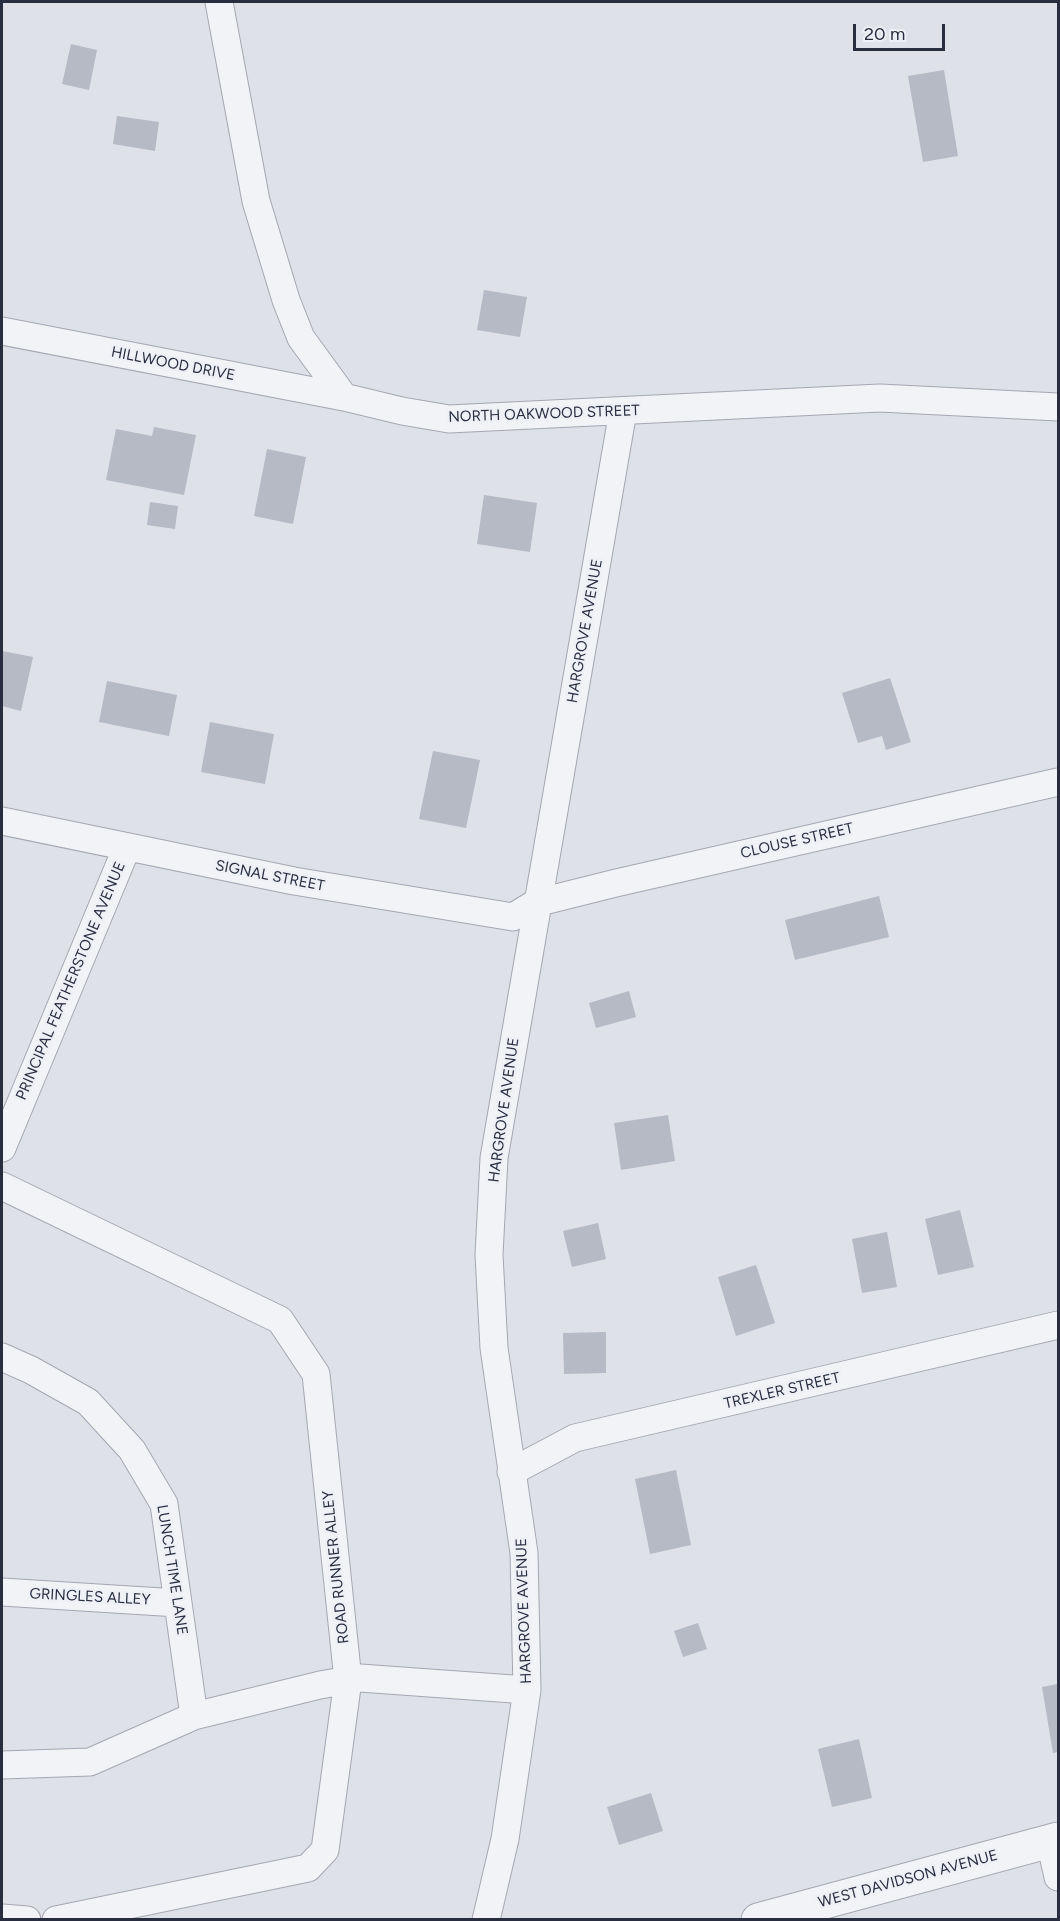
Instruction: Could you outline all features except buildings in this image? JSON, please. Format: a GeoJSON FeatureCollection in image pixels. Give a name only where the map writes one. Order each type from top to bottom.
{"type":"FeatureCollection","features":[{"type":"Feature","properties":{"kind":"street"},"geometry":{"type":"LineString","coordinates":[[219,2],[256,201],[286,300],[301,338],[344,397]]}},
{"type":"Feature","properties":{"kind":"street","name":"HILLWOOD DRIVE"},"geometry":{"type":"LineString","coordinates":[[2,331],[344,397]]}},
{"type":"Feature","properties":{"kind":"street","name":"NORTH OAKWOOD STREET"},"geometry":{"type":"LineString","coordinates":[[344,397],[449,419],[880,398],[1059,408]]}},
{"type":"Feature","properties":{"kind":"street","name":"HARGROVE AVENUE"},"geometry":{"type":"LineString","coordinates":[[486,1920],[505,1839],[527,1690],[524,1553],[494,1348],[489,1255],[494,1158],[536,903],[623,411]]}},
{"type":"Feature","properties":{"kind":"street","name":"CLOUSE STREET"},"geometry":{"type":"LineString","coordinates":[[536,903],[1059,782]]}},
{"type":"Feature","properties":{"kind":"street","name":"SIGNAL STREET"},"geometry":{"type":"LineString","coordinates":[[2,820],[294,881],[513,917],[536,903]]}},
{"type":"Feature","properties":{"kind":"street","name":"PRINCIPAL FEATHERSTONE AVENUE"},"geometry":{"type":"LineString","coordinates":[[2,1148],[127,847]]}},
{"type":"Feature","properties":{"kind":"street","name":"ROAD RUNNER ALLEY"},"geometry":{"type":"LineString","coordinates":[[2,1186],[280,1320],[316,1374],[348,1680],[326,1850],[308,1868],[56,1920]]}},
{"type":"Feature","properties":{"kind":"street","name":"TREXLER STREET"},"geometry":{"type":"LineString","coordinates":[[511,1472],[575,1438],[1059,1325]]}},
{"type":"Feature","properties":{"kind":"street","name":"LUNCH TIME LANE"},"geometry":{"type":"LineString","coordinates":[[2,1357],[31,1370],[88,1402],[132,1450],[164,1504],[194,1716]]}},
{"type":"Feature","properties":{"kind":"street","name":"GRINGLES ALLEY"},"geometry":{"type":"LineString","coordinates":[[2,1592],[178,1603]]}},
{"type":"Feature","properties":{"kind":"street"},"geometry":{"type":"LineString","coordinates":[[2,1765],[90,1762],[194,1716],[360,1677],[527,1690]]}},
{"type":"Feature","properties":{"kind":"street"},"geometry":{"type":"LineString","coordinates":[[1054,1840],[1059,1877]]}},
{"type":"Feature","properties":{"kind":"street","name":"WEST DAVIDSON AVENUE"},"geometry":{"type":"LineString","coordinates":[[758,1920],[1054,1840]]}},
{"type":"Feature","properties":{"kind":"street"},"geometry":{"type":"LineString","coordinates":[[2,1918],[27,1920]]}}]}
